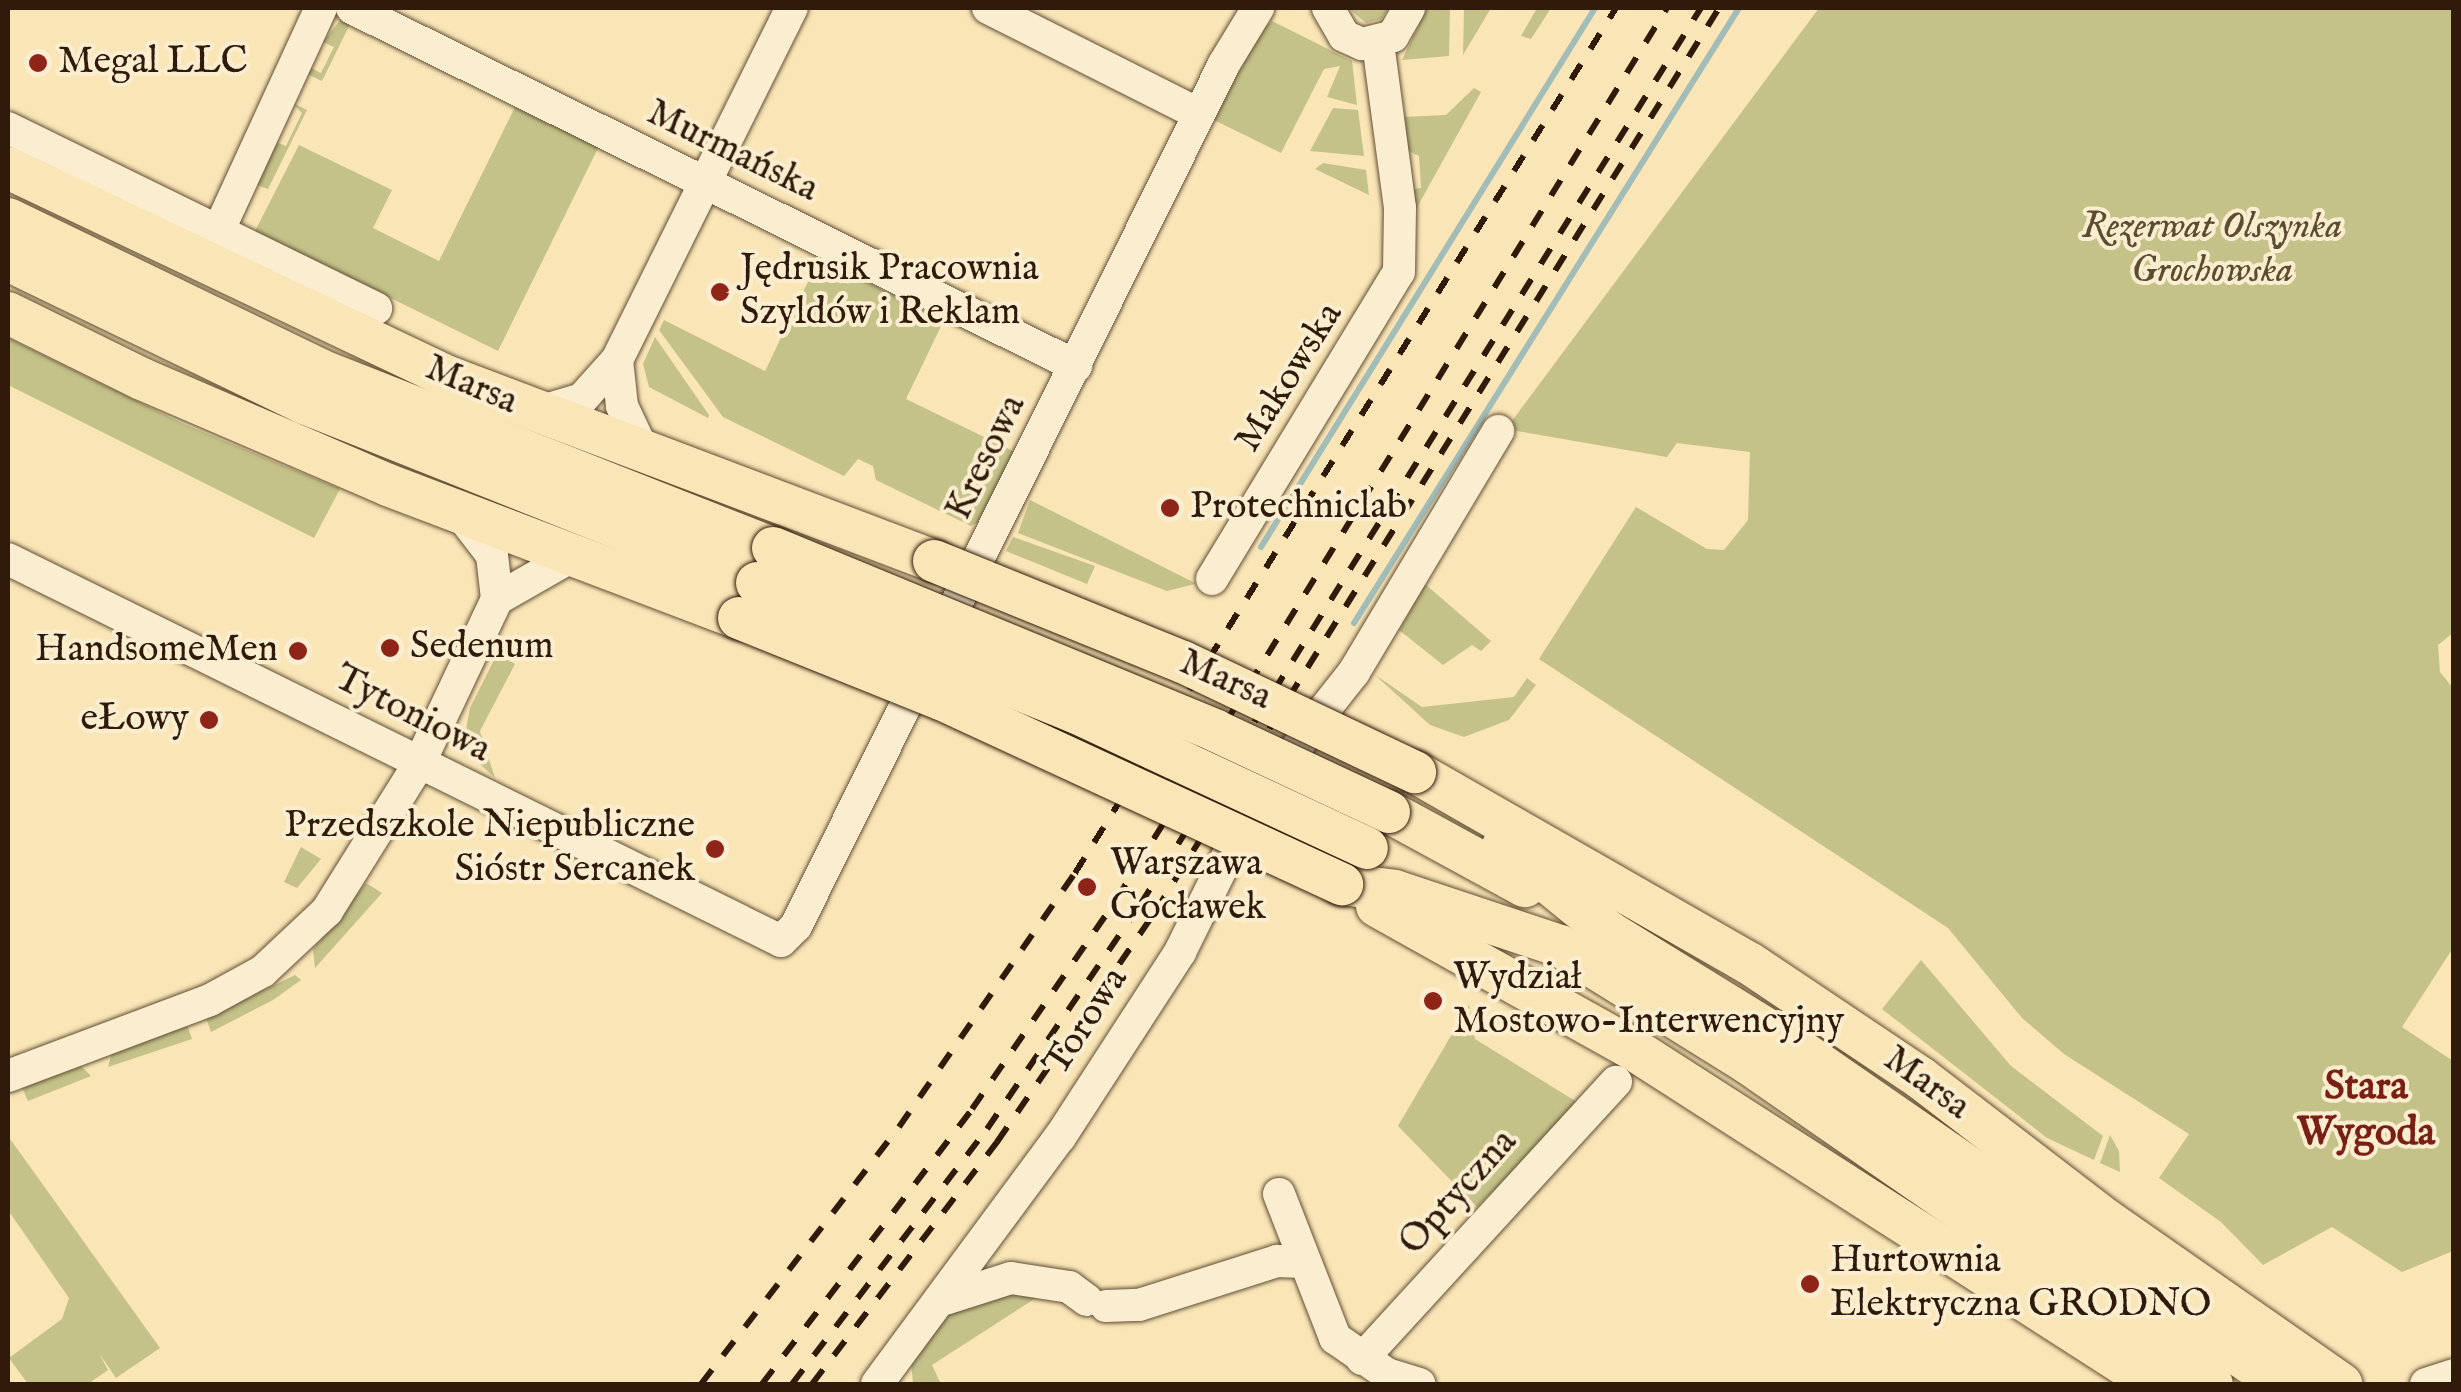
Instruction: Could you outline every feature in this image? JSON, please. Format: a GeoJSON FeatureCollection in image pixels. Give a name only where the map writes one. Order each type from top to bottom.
{"type":"FeatureCollection","features":[{"type":"Feature","properties":{"kind":"main road","name":"Marsa"},"geometry":{"type":"LineString","coordinates":[[8,168],[147,238],[535,413],[1140,643],[1414,772],[1749,963],[1922,1079],[2106,1220],[2341,1384]]}},
{"type":"Feature","properties":{"kind":"main road"},"geometry":{"type":"LineString","coordinates":[[8,192],[81,226],[147,238]]}},
{"type":"Feature","properties":{"kind":"main road","name":"Marsa"},"geometry":{"type":"LineString","coordinates":[[8,219],[756,583],[940,699],[1342,884],[1633,1049],[2155,1384]]}},
{"type":"Feature","properties":{"kind":"main road","name":"Marsa"},"geometry":{"type":"LineString","coordinates":[[8,260],[304,403],[1092,719],[1367,848],[1560,946]]}},
{"type":"Feature","properties":{"kind":"main road","name":"Marsa"},"geometry":{"type":"LineString","coordinates":[[8,313],[142,379],[572,556],[756,583],[1216,731],[1389,812],[1609,932]]}},
{"type":"Feature","properties":{"kind":"main road"},"geometry":{"type":"LineString","coordinates":[[1414,772],[1609,932],[1792,1045],[2212,1384]]}},
{"type":"Feature","properties":{"kind":"main road"},"geometry":{"type":"LineString","coordinates":[[1342,884],[1395,890],[1560,946],[2281,1384]]}},
{"type":"Feature","properties":{"kind":"street"},"geometry":{"type":"LineString","coordinates":[[217,234],[321,8]]}},
{"type":"Feature","properties":{"kind":"street","name":"Murmańska"},"geometry":{"type":"LineString","coordinates":[[352,8],[1076,366]]}},
{"type":"Feature","properties":{"kind":"street"},"geometry":{"type":"LineString","coordinates":[[535,413],[582,399],[616,360],[792,8]]}},
{"type":"Feature","properties":{"kind":"street"},"geometry":{"type":"LineString","coordinates":[[988,8],[1200,114]]}},
{"type":"Feature","properties":{"kind":"street","name":"Kresowa"},"geometry":{"type":"LineString","coordinates":[[782,940],[796,926],[1200,114],[1258,8]]}},
{"type":"Feature","properties":{"kind":"street"},"geometry":{"type":"LineString","coordinates":[[1328,8],[1344,36],[1378,44],[1401,27],[1409,8]]}},
{"type":"Feature","properties":{"kind":"street","name":"Makowska"},"geometry":{"type":"LineString","coordinates":[[1212,579],[1395,282],[1402,264],[1400,208],[1378,44]]}},
{"type":"Feature","properties":{"kind":"street"},"geometry":{"type":"LineString","coordinates":[[8,128],[217,234],[376,308]]}},
{"type":"Feature","properties":{"kind":"street"},"geometry":{"type":"LineString","coordinates":[[616,360],[622,406],[644,453]]}},
{"type":"Feature","properties":{"kind":"street","name":"Torowa"},"geometry":{"type":"LineString","coordinates":[[892,1376],[1013,1207],[1180,952],[1228,855],[1308,729],[1354,672],[1498,431]]}},
{"type":"Feature","properties":{"kind":"street"},"geometry":{"type":"LineString","coordinates":[[8,1076],[210,1000],[263,971],[327,911],[419,764],[496,599],[492,555],[458,510]]}},
{"type":"Feature","properties":{"kind":"street"},"geometry":{"type":"LineString","coordinates":[[496,599],[572,556]]}},
{"type":"Feature","properties":{"kind":"street","name":"Tytoniowa"},"geometry":{"type":"LineString","coordinates":[[8,559],[782,940]]}},
{"type":"Feature","properties":{"kind":"street","name":"Optyczna"},"geometry":{"type":"LineString","coordinates":[[1362,1359],[1616,1082]]}},
{"type":"Feature","properties":{"kind":"street"},"geometry":{"type":"LineString","coordinates":[[1278,1194],[1328,1328],[1362,1359],[1420,1384]]}},
{"type":"Feature","properties":{"kind":"street"},"geometry":{"type":"LineString","coordinates":[[945,1299],[1011,1278],[1068,1287],[1096,1303],[1139,1304],[1277,1262],[1303,1262]]}},
{"type":"Feature","properties":{"kind":"street"},"geometry":{"type":"LineString","coordinates":[[2426,1384],[2454,1376]]}},
{"type":"Feature","properties":{"kind":"green space"},"geometry":{"type":"Polygon","coordinates":[[[1348,8],[1389,8],[1381,19],[1366,23],[1348,8]]]}},
{"type":"Feature","properties":{"kind":"green space"},"geometry":{"type":"Polygon","coordinates":[[[1427,8],[1450,8],[1449,56],[1402,60],[1427,8]]]}},
{"type":"Feature","properties":{"kind":"green space"},"geometry":{"type":"Polygon","coordinates":[[[1464,8],[1491,8],[1463,55],[1464,8]]]}},
{"type":"Feature","properties":{"kind":"green space"},"geometry":{"type":"Polygon","coordinates":[[[1537,8],[1551,8],[1531,39],[1521,36],[1537,8]]]}},
{"type":"Feature","properties":{"kind":"green space","name":"Rezerwat Olszynka Grochowska"},"geometry":{"type":"Polygon","coordinates":[[[1819,8],[2453,8],[2454,632],[2438,645],[2440,672],[2453,688],[2453,948],[2402,1027],[2453,1061],[2453,1251],[2402,1272],[2332,1227],[2263,1265],[2221,1222],[2159,1178],[2189,1134],[2064,1054],[2022,1018],[1948,928],[1539,659],[1636,507],[1707,549],[1724,550],[1748,520],[1750,452],[1677,443],[1667,457],[1506,429],[1819,8]]]}},
{"type":"Feature","properties":{"kind":"green space"},"geometry":{"type":"Polygon","coordinates":[[[341,19],[350,24],[322,81],[305,73],[307,66],[321,73],[334,47],[323,42],[341,19]]]}},
{"type":"Feature","properties":{"kind":"green space"},"geometry":{"type":"Polygon","coordinates":[[[1272,21],[1352,61],[1357,105],[1327,97],[1340,66],[1324,69],[1281,153],[1214,120],[1257,35],[1272,21]]]}},
{"type":"Feature","properties":{"kind":"green space"},"geometry":{"type":"Polygon","coordinates":[[[1474,88],[1481,92],[1415,211],[1408,190],[1421,188],[1419,156],[1406,150],[1404,117],[1446,115],[1474,88]]]}},
{"type":"Feature","properties":{"kind":"green space"},"geometry":{"type":"Polygon","coordinates":[[[291,102],[307,110],[268,189],[250,183],[271,140],[286,146],[302,113],[291,102]]]}},
{"type":"Feature","properties":{"kind":"green space"},"geometry":{"type":"Polygon","coordinates":[[[516,105],[599,146],[498,351],[255,231],[299,145],[392,190],[373,228],[439,261],[516,105]]]}},
{"type":"Feature","properties":{"kind":"green space"},"geometry":{"type":"Polygon","coordinates":[[[1333,108],[1358,110],[1364,156],[1310,151],[1333,108]]]}},
{"type":"Feature","properties":{"kind":"green space"},"geometry":{"type":"Polygon","coordinates":[[[1323,163],[1366,170],[1369,195],[1315,169],[1323,163]]]}},
{"type":"Feature","properties":{"kind":"green space"},"geometry":{"type":"Polygon","coordinates":[[[819,259],[944,320],[906,399],[1017,453],[984,519],[971,526],[876,480],[873,466],[858,459],[844,476],[723,417],[659,330],[664,320],[765,371],[819,259]]]}},
{"type":"Feature","properties":{"kind":"green space"},"geometry":{"type":"Polygon","coordinates":[[[655,337],[708,418],[649,387],[643,364],[655,337]]]}},
{"type":"Feature","properties":{"kind":"green space"},"geometry":{"type":"Polygon","coordinates":[[[8,338],[184,424],[340,489],[314,538],[8,385],[8,338]]]}},
{"type":"Feature","properties":{"kind":"green space"},"geometry":{"type":"Polygon","coordinates":[[[1030,500],[1195,584],[1167,591],[1018,533],[1030,500]]]}},
{"type":"Feature","properties":{"kind":"green space"},"geometry":{"type":"Polygon","coordinates":[[[1013,537],[1095,566],[1087,584],[1006,551],[1013,537]]]}},
{"type":"Feature","properties":{"kind":"green space"},"geometry":{"type":"Polygon","coordinates":[[[1425,584],[1491,641],[1481,651],[1472,645],[1443,665],[1399,630],[1425,584]]]}},
{"type":"Feature","properties":{"kind":"green space"},"geometry":{"type":"Polygon","coordinates":[[[497,654],[515,664],[480,731],[495,778],[471,756],[465,735],[470,708],[497,654]]]}},
{"type":"Feature","properties":{"kind":"green space"},"geometry":{"type":"Polygon","coordinates":[[[1374,674],[1422,707],[1514,697],[1527,678],[1536,685],[1509,720],[1464,737],[1430,725],[1374,674]]]}},
{"type":"Feature","properties":{"kind":"green space"},"geometry":{"type":"Polygon","coordinates":[[[301,847],[321,859],[297,888],[284,882],[301,847]]]}},
{"type":"Feature","properties":{"kind":"green space"},"geometry":{"type":"Polygon","coordinates":[[[366,883],[382,893],[315,968],[313,949],[366,883]]]}},
{"type":"Feature","properties":{"kind":"green space"},"geometry":{"type":"Polygon","coordinates":[[[1921,960],[2011,1066],[2103,1136],[2094,1160],[2047,1138],[1882,1009],[1921,960]]]}},
{"type":"Feature","properties":{"kind":"green space"},"geometry":{"type":"Polygon","coordinates":[[[295,975],[301,980],[273,1000],[211,1032],[206,1018],[295,975]]]}},
{"type":"Feature","properties":{"kind":"green space"},"geometry":{"type":"Polygon","coordinates":[[[1469,1005],[1475,1039],[1580,1104],[1477,1207],[1398,1126],[1469,1005]]]}},
{"type":"Feature","properties":{"kind":"green space"},"geometry":{"type":"Polygon","coordinates":[[[187,1025],[192,1039],[108,1067],[112,1052],[187,1025]]]}},
{"type":"Feature","properties":{"kind":"green space"},"geometry":{"type":"Polygon","coordinates":[[[81,1066],[91,1076],[28,1101],[21,1085],[81,1066]]]}},
{"type":"Feature","properties":{"kind":"green space"},"geometry":{"type":"Polygon","coordinates":[[[2110,1135],[2119,1151],[2120,1172],[2100,1163],[2110,1135]]]}},
{"type":"Feature","properties":{"kind":"green space"},"geometry":{"type":"Polygon","coordinates":[[[8,1136],[160,1348],[116,1378],[99,1353],[108,1370],[88,1384],[28,1384],[9,1358],[62,1319],[69,1298],[8,1210],[8,1136]]]}},
{"type":"Feature","properties":{"kind":"green space"},"geometry":{"type":"Polygon","coordinates":[[[998,1287],[1039,1296],[932,1365],[941,1384],[913,1384],[911,1361],[944,1315],[998,1287]]]}},
{"type":"Feature","properties":{"kind":"waterway"},"geometry":{"type":"LineString","coordinates":[[1261,547],[1595,8]]}},
{"type":"Feature","properties":{"kind":"waterway"},"geometry":{"type":"LineString","coordinates":[[1354,623],[1739,8]]}},
{"type":"Feature","properties":{"kind":"railway"},"geometry":{"type":"LineString","coordinates":[[701,1384],[899,1127],[1075,873],[1616,8]]}},
{"type":"Feature","properties":{"kind":"railway"},"geometry":{"type":"LineString","coordinates":[[762,1384],[972,1109],[1116,900],[1667,8]]}},
{"type":"Feature","properties":{"kind":"railway"},"geometry":{"type":"LineString","coordinates":[[792,1384],[987,1129],[1140,905],[1701,8]]}},
{"type":"Feature","properties":{"kind":"railway"},"geometry":{"type":"LineString","coordinates":[[812,1384],[997,1142],[1155,912],[1719,8]]}},
{"type":"Feature","properties":{"kind":"place","name":"Megal LLC"},"geometry":{"type":"Point","coordinates":[38,63]}},
{"type":"Feature","properties":{"kind":"place","name":"Jędrusik Pracownia Szyldów i Reklam"},"geometry":{"type":"Point","coordinates":[720,292]}},
{"type":"Feature","properties":{"kind":"place","name":"Protechniclab"},"geometry":{"type":"Point","coordinates":[1170,508]}},
{"type":"Feature","properties":{"kind":"place","name":"Sedenum"},"geometry":{"type":"Point","coordinates":[390,648]}},
{"type":"Feature","properties":{"kind":"place","name":"HandsomeMen"},"geometry":{"type":"Point","coordinates":[298,651]}},
{"type":"Feature","properties":{"kind":"place","name":"eŁowy"},"geometry":{"type":"Point","coordinates":[209,720]}},
{"type":"Feature","properties":{"kind":"place","name":"Przedszkole Niepubliczne Sióstr Sercanek"},"geometry":{"type":"Point","coordinates":[715,849]}},
{"type":"Feature","properties":{"kind":"place","name":"Warszawa Gocławek"},"geometry":{"type":"Point","coordinates":[1087,887]}},
{"type":"Feature","properties":{"kind":"place","name":"Wydział Mostowo-Interwencyjny"},"geometry":{"type":"Point","coordinates":[1433,1001]}},
{"type":"Feature","properties":{"kind":"place","name":"Hurtownia Elektryczna GRODNO"},"geometry":{"type":"Point","coordinates":[1810,1284]}},
{"type":"Feature","properties":{"kind":"district","name":"Stara Wygoda"},"geometry":{"type":"Point","coordinates":[2366,1111]}}]}
